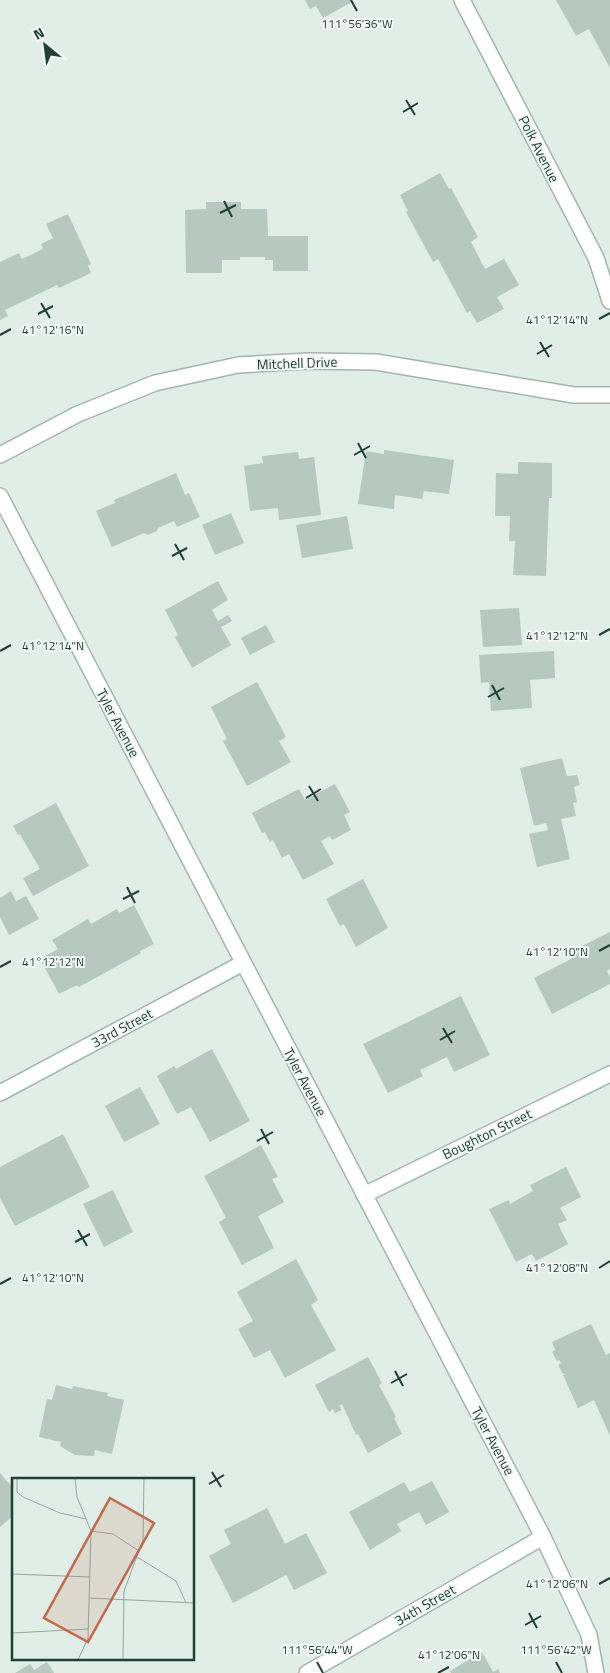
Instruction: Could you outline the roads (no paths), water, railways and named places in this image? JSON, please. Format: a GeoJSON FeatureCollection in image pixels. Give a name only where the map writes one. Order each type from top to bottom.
{"type":"FeatureCollection","features":[{"type":"Feature","properties":{"kind":"street","name":"Polk Avenue"},"geometry":{"type":"LineString","coordinates":[[462,0],[596,258],[610,301]]}},
{"type":"Feature","properties":{"kind":"street","name":"Mitchell Drive"},"geometry":{"type":"LineString","coordinates":[[0,455],[78,414],[155,383],[238,365],[308,361],[376,362],[574,395],[610,395]]}},
{"type":"Feature","properties":{"kind":"street","name":"Tyler Avenue"},"geometry":{"type":"LineString","coordinates":[[0,496],[543,1537],[589,1635],[596,1673]]}},
{"type":"Feature","properties":{"kind":"street","name":"33rd Street"},"geometry":{"type":"LineString","coordinates":[[0,1093],[243,963]]}},
{"type":"Feature","properties":{"kind":"street","name":"Boughton Street"},"geometry":{"type":"LineString","coordinates":[[364,1195],[610,1074]]}},
{"type":"Feature","properties":{"kind":"street","name":"34th Street"},"geometry":{"type":"LineString","coordinates":[[307,1673],[543,1537]]}}]}
